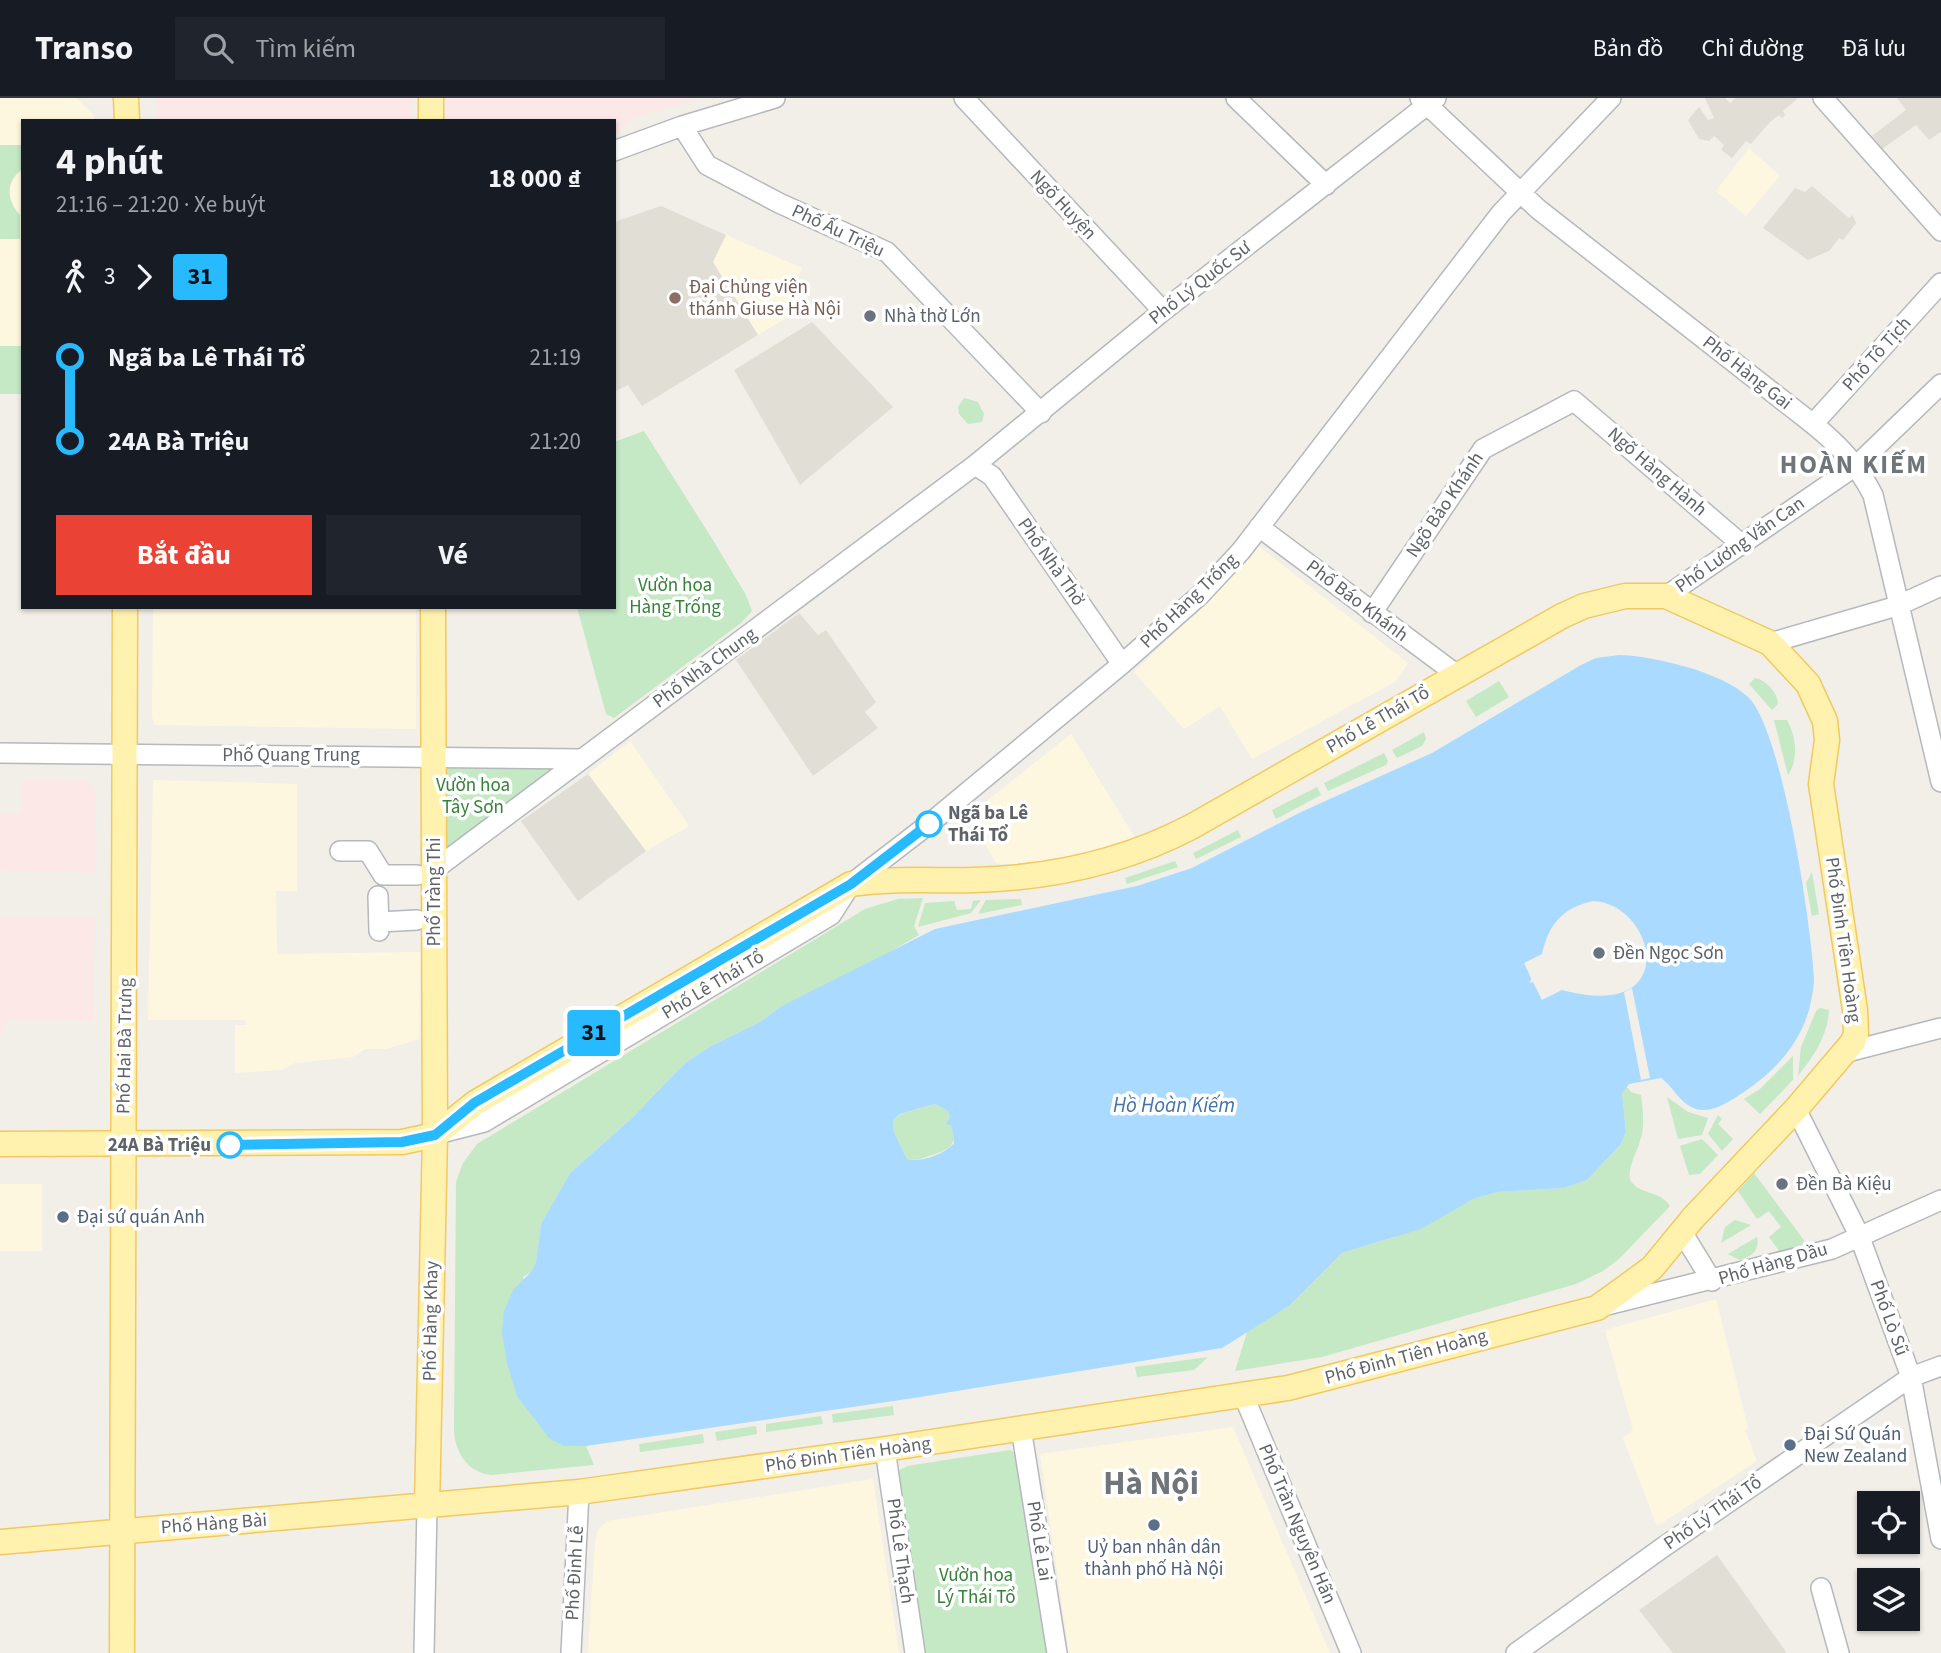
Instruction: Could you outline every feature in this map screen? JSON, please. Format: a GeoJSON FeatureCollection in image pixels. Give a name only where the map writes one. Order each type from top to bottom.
{"type":"FeatureCollection","features":[{"type":"Feature","properties":{"kind":"main road"},"geometry":{"type":"LineString","coordinates":[[126,98],[127,119]]}},
{"type":"Feature","properties":{"kind":"main road"},"geometry":{"type":"LineString","coordinates":[[431,98],[431,119]]}},
{"type":"Feature","properties":{"kind":"main road","name":"Phố Lê Thái Tổ"},"geometry":{"type":"LineString","coordinates":[[435,1135],[474,1103],[851,884],[884,879],[1016,877],[1079,870],[1121,858],[1191,827],[1456,674],[1584,606],[1625,596],[1666,596],[1770,643]]}},
{"type":"Feature","properties":{"kind":"main road","name":"Phố Hai Bà Trưng"},"geometry":{"type":"LineString","coordinates":[[121,1653],[124,609]]}},
{"type":"Feature","properties":{"kind":"main road","name":"Phố Tràng Thi"},"geometry":{"type":"LineString","coordinates":[[433,609],[434,756],[426,872],[435,1135]]}},
{"type":"Feature","properties":{"kind":"main road","name":"Phố Đinh Tiên Hoàng"},"geometry":{"type":"LineString","coordinates":[[427,1507],[579,1492],[885,1449],[1243,1394],[1331,1377],[1597,1308],[1638,1281],[1847,1052],[1856,1033],[1821,784],[1827,740],[1825,720],[1808,684],[1770,643]]}},
{"type":"Feature","properties":{"kind":"main road"},"geometry":{"type":"LineString","coordinates":[[0,1144],[402,1142],[435,1135]]}},
{"type":"Feature","properties":{"kind":"main road","name":"Phố Hàng Khay"},"geometry":{"type":"LineString","coordinates":[[427,1507],[435,1135]]}},
{"type":"Feature","properties":{"kind":"main road","name":"Phố Hàng Bài"},"geometry":{"type":"LineString","coordinates":[[0,1542],[427,1507]]}},
{"type":"Feature","properties":{"kind":"street"},"geometry":{"type":"LineString","coordinates":[[616,150],[682,126],[775,98]]}},
{"type":"Feature","properties":{"kind":"street","name":"Ngõ Huyện"},"geometry":{"type":"LineString","coordinates":[[964,98],[1163,312]]}},
{"type":"Feature","properties":{"kind":"street"},"geometry":{"type":"LineString","coordinates":[[1236,98],[1326,185]]}},
{"type":"Feature","properties":{"kind":"street","name":"Phố Hàng Trống"},"geometry":{"type":"LineString","coordinates":[[851,884],[929,824],[1122,664],[1200,595],[1259,527],[1369,381],[1520,193],[1611,98]]}},
{"type":"Feature","properties":{"kind":"street"},"geometry":{"type":"LineString","coordinates":[[1823,98],[1941,230]]}},
{"type":"Feature","properties":{"kind":"street","name":"Phố Lý Quốc Sư"},"geometry":{"type":"LineString","coordinates":[[975,465],[1428,101]]}},
{"type":"Feature","properties":{"kind":"street","name":"Phố Hàng Gai"},"geometry":{"type":"LineString","coordinates":[[1428,101],[1520,193],[1813,424],[1839,445],[1857,465],[1873,495],[1897,606],[1935,732],[1941,782]]}},
{"type":"Feature","properties":{"kind":"street","name":"Phố Ấu Triệu"},"geometry":{"type":"LineString","coordinates":[[682,126],[707,165],[779,203],[887,252],[1041,413]]}},
{"type":"Feature","properties":{"kind":"street","name":"Phố Tô Tịch"},"geometry":{"type":"LineString","coordinates":[[1813,424],[1941,283]]}},
{"type":"Feature","properties":{"kind":"street","name":"Phố Lương Văn Can"},"geometry":{"type":"LineString","coordinates":[[1666,596],[1857,465],[1941,384]]}},
{"type":"Feature","properties":{"kind":"street","name":"Ngõ Hàng Hành"},"geometry":{"type":"LineString","coordinates":[[1574,401],[1740,543]]}},
{"type":"Feature","properties":{"kind":"street","name":"Ngõ Bảo Khánh"},"geometry":{"type":"LineString","coordinates":[[1372,613],[1482,449],[1574,401]]}},
{"type":"Feature","properties":{"kind":"street","name":"Phố Nhà Thờ"},"geometry":{"type":"LineString","coordinates":[[975,465],[992,476],[1122,664]]}},
{"type":"Feature","properties":{"kind":"street","name":"Phố Nhà Chung"},"geometry":{"type":"LineString","coordinates":[[426,872],[975,465]]}},
{"type":"Feature","properties":{"kind":"street","name":"Phố Báo Khánh"},"geometry":{"type":"LineString","coordinates":[[1259,527],[1456,674]]}},
{"type":"Feature","properties":{"kind":"street"},"geometry":{"type":"LineString","coordinates":[[1770,643],[1897,606],[1941,586]]}},
{"type":"Feature","properties":{"kind":"street","name":"Phố Quang Trung"},"geometry":{"type":"LineString","coordinates":[[0,753],[581,759]]}},
{"type":"Feature","properties":{"kind":"street"},"geometry":{"type":"LineString","coordinates":[[340,850],[368,851],[383,875],[426,872]]}},
{"type":"Feature","properties":{"kind":"street"},"geometry":{"type":"LineString","coordinates":[[378,896],[379,926],[417,920]]}},
{"type":"Feature","properties":{"kind":"street"},"geometry":{"type":"LineString","coordinates":[[1847,1052],[1941,1028]]}},
{"type":"Feature","properties":{"kind":"street","name":"Phố Lò Sũ"},"geometry":{"type":"LineString","coordinates":[[1796,1109],[1859,1235],[1911,1377],[1941,1539]]}},
{"type":"Feature","properties":{"kind":"street","name":"Phố Hàng Dầu"},"geometry":{"type":"LineString","coordinates":[[1597,1308],[1832,1249],[1941,1200]]}},
{"type":"Feature","properties":{"kind":"street"},"geometry":{"type":"LineString","coordinates":[[1682,1232],[1712,1281]]}},
{"type":"Feature","properties":{"kind":"street","name":"Phố Lý Thái Tổ"},"geometry":{"type":"LineString","coordinates":[[1516,1653],[1671,1542],[1911,1377],[1941,1366]]}},
{"type":"Feature","properties":{"kind":"street","name":"Phố Trần Nguyên Hãn"},"geometry":{"type":"LineString","coordinates":[[1243,1394],[1351,1653]]}},
{"type":"Feature","properties":{"kind":"street","name":"Phố Lê Lai"},"geometry":{"type":"LineString","coordinates":[[1021,1428],[1056,1653]]}},
{"type":"Feature","properties":{"kind":"street","name":"Phố Lê Thạch"},"geometry":{"type":"LineString","coordinates":[[885,1449],[915,1653]]}},
{"type":"Feature","properties":{"kind":"street","name":"Phố Đinh Lễ"},"geometry":{"type":"LineString","coordinates":[[571,1653],[579,1492]]}},
{"type":"Feature","properties":{"kind":"street"},"geometry":{"type":"LineString","coordinates":[[424,1653],[427,1507]]}},
{"type":"Feature","properties":{"kind":"street"},"geometry":{"type":"LineString","coordinates":[[1821,1588],[1839,1653]]}},
{"type":"Feature","properties":{"kind":"shaded area"},"geometry":{"type":"Polygon","coordinates":[[[0,98],[77,98],[94,115],[94,119],[21,119],[21,346],[0,346],[0,98]]]}},
{"type":"Feature","properties":{"kind":"shaded area"},"geometry":{"type":"Polygon","coordinates":[[[157,98],[411,98],[411,119],[157,119],[157,98]]]}},
{"type":"Feature","properties":{"kind":"shaded area"},"geometry":{"type":"Polygon","coordinates":[[[446,98],[701,98],[633,119],[616,134],[616,119],[445,119],[446,98]]]}},
{"type":"Feature","properties":{"kind":"shaded area"},"geometry":{"type":"Polygon","coordinates":[[[1705,98],[1725,98],[1730,103],[1736,98],[1798,98],[1783,111],[1785,115],[1782,118],[1779,115],[1769,123],[1751,144],[1746,141],[1732,158],[1721,150],[1724,145],[1714,136],[1709,141],[1699,139],[1688,120],[1699,107],[1708,120],[1714,118],[1705,98]]]}},
{"type":"Feature","properties":{"kind":"shaded area"},"geometry":{"type":"Polygon","coordinates":[[[1897,98],[1941,98],[1941,132],[1929,140],[1916,125],[1882,149],[1872,136],[1906,110],[1897,98]]]}},
{"type":"Feature","properties":{"kind":"shaded area"},"geometry":{"type":"Polygon","coordinates":[[[1749,148],[1780,176],[1746,216],[1716,191],[1749,148]]]}},
{"type":"Feature","properties":{"kind":"shaded area"},"geometry":{"type":"Polygon","coordinates":[[[1812,186],[1849,218],[1853,215],[1856,223],[1843,240],[1839,238],[1829,251],[1808,260],[1763,228],[1795,188],[1805,192],[1812,186]]]}},
{"type":"Feature","properties":{"kind":"shaded area","name":"Đại Chủng viện thánh Giuse Hà Nội"},"geometry":{"type":"Polygon","coordinates":[[[661,206],[726,235],[713,262],[758,335],[642,406],[628,385],[616,391],[616,221],[661,206]]]}},
{"type":"Feature","properties":{"kind":"shaded area"},"geometry":{"type":"Polygon","coordinates":[[[726,235],[802,268],[795,284],[803,308],[758,335],[713,262],[726,235]]]}},
{"type":"Feature","properties":{"kind":"shaded area"},"geometry":{"type":"Polygon","coordinates":[[[812,322],[893,407],[800,485],[734,370],[812,322]]]}},
{"type":"Feature","properties":{"kind":"shaded area"},"geometry":{"type":"Polygon","coordinates":[[[1257,545],[1408,663],[1395,682],[1252,759],[1220,706],[1184,729],[1134,672],[1210,599],[1257,545]]]}},
{"type":"Feature","properties":{"kind":"shaded area"},"geometry":{"type":"Polygon","coordinates":[[[153,609],[416,609],[416,729],[155,725],[152,717],[153,609]]]}},
{"type":"Feature","properties":{"kind":"shaded area"},"geometry":{"type":"Polygon","coordinates":[[[799,613],[818,635],[826,630],[876,702],[865,712],[878,728],[813,776],[736,660],[799,613]]]}},
{"type":"Feature","properties":{"kind":"shaded area"},"geometry":{"type":"Polygon","coordinates":[[[1071,734],[1139,844],[1076,859],[1015,865],[996,863],[969,815],[1071,734]]]}},
{"type":"Feature","properties":{"kind":"shaded area"},"geometry":{"type":"Polygon","coordinates":[[[630,741],[689,826],[646,851],[588,774],[630,741]]]}},
{"type":"Feature","properties":{"kind":"shaded area"},"geometry":{"type":"Polygon","coordinates":[[[588,774],[646,851],[578,901],[521,821],[588,774]]]}},
{"type":"Feature","properties":{"kind":"shaded area"},"geometry":{"type":"Polygon","coordinates":[[[21,780],[88,780],[95,788],[95,873],[0,870],[0,814],[21,813],[21,780]]]}},
{"type":"Feature","properties":{"kind":"shaded area"},"geometry":{"type":"Polygon","coordinates":[[[153,780],[297,784],[297,891],[276,891],[277,954],[421,952],[419,1039],[386,1049],[365,1049],[353,1057],[295,1063],[281,1070],[235,1073],[235,1025],[246,1025],[245,1020],[148,1020],[153,780]]]}},
{"type":"Feature","properties":{"kind":"shaded area"},"geometry":{"type":"Polygon","coordinates":[[[0,918],[95,918],[93,1021],[5,1019],[4,1035],[0,1035],[0,918]]]}},
{"type":"Feature","properties":{"kind":"shaded area"},"geometry":{"type":"Polygon","coordinates":[[[0,1184],[42,1184],[42,1251],[0,1251],[0,1184]]]}},
{"type":"Feature","properties":{"kind":"shaded area"},"geometry":{"type":"Polygon","coordinates":[[[1716,1299],[1748,1428],[1745,1430],[1757,1461],[1657,1526],[1623,1438],[1633,1430],[1605,1330],[1716,1299]]]}},
{"type":"Feature","properties":{"kind":"shaded area"},"geometry":{"type":"Polygon","coordinates":[[[1233,1427],[1330,1653],[1069,1653],[1040,1454],[1233,1427]]]}},
{"type":"Feature","properties":{"kind":"shaded area"},"geometry":{"type":"Polygon","coordinates":[[[873,1479],[899,1653],[588,1653],[595,1543],[598,1530],[607,1521],[873,1479]]]}},
{"type":"Feature","properties":{"kind":"shaded area"},"geometry":{"type":"Polygon","coordinates":[[[1717,1555],[1785,1653],[1673,1653],[1639,1610],[1717,1555]]]}},
{"type":"Feature","properties":{"kind":"green space"},"geometry":{"type":"Polygon","coordinates":[[[0,145],[21,145],[21,170],[10,186],[12,204],[20,215],[20,239],[0,239],[0,145]]]}},
{"type":"Feature","properties":{"kind":"green space"},"geometry":{"type":"Polygon","coordinates":[[[0,346],[21,346],[21,394],[0,394],[0,346]]]}},
{"type":"Feature","properties":{"kind":"green space"},"geometry":{"type":"Polygon","coordinates":[[[964,398],[978,402],[984,414],[982,422],[968,424],[959,414],[958,407],[964,398]]]}},
{"type":"Feature","properties":{"kind":"green space","name":"Vườn hoa Hàng Trống"},"geometry":{"type":"Polygon","coordinates":[[[644,431],[746,595],[752,611],[741,623],[614,718],[606,714],[578,609],[616,609],[616,441],[644,431]]]}},
{"type":"Feature","properties":{"kind":"green space"},"geometry":{"type":"Polygon","coordinates":[[[1755,678],[1774,691],[1778,704],[1772,710],[1749,684],[1755,678]]]}},
{"type":"Feature","properties":{"kind":"green space"},"geometry":{"type":"Polygon","coordinates":[[[1499,681],[1509,697],[1476,717],[1466,701],[1499,681]]]}},
{"type":"Feature","properties":{"kind":"green space"},"geometry":{"type":"Polygon","coordinates":[[[1774,720],[1787,720],[1792,733],[1795,755],[1788,775],[1774,720]]]}},
{"type":"Feature","properties":{"kind":"green space"},"geometry":{"type":"Polygon","coordinates":[[[1424,732],[1426,739],[1422,746],[1397,758],[1392,750],[1424,732]]]}},
{"type":"Feature","properties":{"kind":"green space"},"geometry":{"type":"Polygon","coordinates":[[[1384,753],[1388,761],[1386,765],[1328,791],[1324,783],[1384,753]]]}},
{"type":"Feature","properties":{"kind":"green space","name":"Vườn hoa Tây Sơn"},"geometry":{"type":"Polygon","coordinates":[[[443,764],[564,764],[441,856],[443,764]]]}},
{"type":"Feature","properties":{"kind":"green space"},"geometry":{"type":"Polygon","coordinates":[[[1317,787],[1321,795],[1276,819],[1272,810],[1317,787]]]}},
{"type":"Feature","properties":{"kind":"green space"},"geometry":{"type":"Polygon","coordinates":[[[1238,830],[1241,837],[1196,859],[1193,853],[1238,830]]]}},
{"type":"Feature","properties":{"kind":"green space"},"geometry":{"type":"Polygon","coordinates":[[[1175,861],[1178,867],[1127,884],[1125,878],[1175,861]]]}},
{"type":"Feature","properties":{"kind":"green space"},"geometry":{"type":"Polygon","coordinates":[[[1812,872],[1819,914],[1812,916],[1806,883],[1812,872]]]}},
{"type":"Feature","properties":{"kind":"green space"},"geometry":{"type":"Polygon","coordinates":[[[923,898],[914,926],[919,935],[862,968],[780,1007],[760,1022],[711,1046],[685,1063],[632,1118],[570,1173],[541,1224],[536,1262],[531,1272],[523,1277],[564,1446],[586,1446],[594,1465],[491,1475],[470,1466],[457,1448],[454,1432],[456,1182],[463,1163],[477,1144],[865,909],[898,899],[923,898]]]}},
{"type":"Feature","properties":{"kind":"green space"},"geometry":{"type":"Polygon","coordinates":[[[1021,899],[1022,905],[978,914],[986,900],[1021,899]]]}},
{"type":"Feature","properties":{"kind":"green space"},"geometry":{"type":"Polygon","coordinates":[[[981,900],[971,913],[918,927],[925,903],[954,901],[957,910],[971,909],[973,901],[981,900]]]}},
{"type":"Feature","properties":{"kind":"green space"},"geometry":{"type":"Polygon","coordinates":[[[1820,1008],[1829,1010],[1826,1029],[1814,1054],[1798,1076],[1801,1047],[1816,1011],[1820,1008]]]}},
{"type":"Feature","properties":{"kind":"green space"},"geometry":{"type":"Polygon","coordinates":[[[1793,1056],[1793,1080],[1760,1114],[1744,1099],[1760,1089],[1793,1056]]]}},
{"type":"Feature","properties":{"kind":"green space"},"geometry":{"type":"Polygon","coordinates":[[[1626,1086],[1631,1092],[1641,1095],[1643,1112],[1642,1136],[1631,1165],[1630,1180],[1639,1188],[1661,1197],[1670,1206],[1619,1259],[1603,1271],[1576,1284],[1322,1357],[1235,1371],[1247,1332],[1289,1306],[1342,1253],[1392,1238],[1473,1199],[1498,1192],[1564,1188],[1587,1180],[1621,1144],[1626,1132],[1622,1093],[1626,1086]]]}},
{"type":"Feature","properties":{"kind":"green space"},"geometry":{"type":"Polygon","coordinates":[[[1667,1097],[1688,1112],[1708,1118],[1702,1135],[1678,1139],[1667,1097]]]}},
{"type":"Feature","properties":{"kind":"green space"},"geometry":{"type":"Polygon","coordinates":[[[935,1104],[948,1111],[954,1136],[951,1145],[939,1153],[907,1159],[893,1130],[893,1120],[901,1114],[935,1104]]]}},
{"type":"Feature","properties":{"kind":"green space"},"geometry":{"type":"Polygon","coordinates":[[[1718,1115],[1722,1119],[1718,1124],[1733,1139],[1722,1151],[1708,1134],[1718,1115]]]}},
{"type":"Feature","properties":{"kind":"green space"},"geometry":{"type":"Polygon","coordinates":[[[1702,1139],[1718,1155],[1700,1174],[1689,1175],[1680,1146],[1702,1139]]]}},
{"type":"Feature","properties":{"kind":"green space"},"geometry":{"type":"Polygon","coordinates":[[[1754,1173],[1809,1247],[1782,1255],[1769,1237],[1781,1227],[1769,1211],[1757,1219],[1738,1191],[1754,1173]]]}},
{"type":"Feature","properties":{"kind":"green space"},"geometry":{"type":"Polygon","coordinates":[[[1735,1220],[1751,1225],[1721,1243],[1725,1227],[1735,1220]]]}},
{"type":"Feature","properties":{"kind":"green space"},"geometry":{"type":"Polygon","coordinates":[[[1757,1237],[1756,1249],[1748,1257],[1740,1260],[1728,1254],[1757,1237]]]}},
{"type":"Feature","properties":{"kind":"green space"},"geometry":{"type":"Polygon","coordinates":[[[1208,1357],[1194,1370],[1137,1377],[1135,1367],[1208,1357]]]}},
{"type":"Feature","properties":{"kind":"green space"},"geometry":{"type":"Polygon","coordinates":[[[893,1406],[894,1415],[833,1423],[832,1414],[893,1406]]]}},
{"type":"Feature","properties":{"kind":"green space"},"geometry":{"type":"Polygon","coordinates":[[[821,1416],[823,1424],[766,1432],[766,1424],[821,1416]]]}},
{"type":"Feature","properties":{"kind":"green space"},"geometry":{"type":"Polygon","coordinates":[[[756,1426],[757,1434],[717,1441],[715,1432],[756,1426]]]}},
{"type":"Feature","properties":{"kind":"green space"},"geometry":{"type":"Polygon","coordinates":[[[703,1434],[704,1443],[640,1452],[639,1444],[703,1434]]]}},
{"type":"Feature","properties":{"kind":"green space","name":"Vườn hoa Lý Thái Tổ"},"geometry":{"type":"Polygon","coordinates":[[[1010,1450],[1017,1454],[1049,1653],[924,1653],[898,1471],[907,1466],[1010,1450]]]}},
{"type":"Feature","properties":{"kind":"water","name":"Hồ Hoàn Kiếm"},"geometry":{"type":"Polygon","coordinates":[[[1619,655],[1650,658],[1687,667],[1722,680],[1748,697],[1761,716],[1772,747],[1793,830],[1808,918],[1814,983],[1805,1023],[1792,1046],[1765,1076],[1744,1092],[1722,1105],[1702,1110],[1685,1103],[1661,1078],[1629,1084],[1622,1093],[1626,1132],[1621,1144],[1587,1180],[1564,1188],[1498,1192],[1473,1199],[1421,1229],[1342,1253],[1289,1306],[1222,1348],[914,1398],[586,1446],[564,1446],[549,1438],[517,1396],[502,1333],[504,1311],[513,1290],[531,1272],[536,1262],[541,1224],[570,1173],[632,1118],[685,1063],[711,1046],[760,1022],[780,1007],[935,929],[1137,886],[1192,868],[1301,812],[1432,753],[1596,658],[1619,655]],[[1593,901],[1573,908],[1558,919],[1542,954],[1524,963],[1531,978],[1530,983],[1533,982],[1542,1000],[1562,990],[1601,996],[1627,990],[1642,977],[1646,959],[1643,939],[1631,920],[1614,907],[1593,901]],[[935,1104],[900,1114],[893,1120],[893,1130],[907,1159],[932,1157],[954,1143],[952,1126],[946,1124],[950,1118],[948,1111],[935,1104]]]}},
{"type":"Feature","properties":{"kind":"pier"},"geometry":{"type":"Polygon","coordinates":[[[1632,988],[1650,1078],[1641,1080],[1624,992],[1632,988]]]}},
{"type":"Feature","properties":{"kind":"bus line","name":"31"},"geometry":{"type":"LineString","coordinates":[[230,1145],[402,1142],[435,1135],[474,1103],[851,884],[929,824]]}},
{"type":"Feature","properties":{"kind":"place","name":"Đại Chủng viện thánh Giuse Hà Nội"},"geometry":{"type":"Point","coordinates":[675,298]}},
{"type":"Feature","properties":{"kind":"place","name":"Nhà thờ Lớn"},"geometry":{"type":"Point","coordinates":[870,316]}},
{"type":"Feature","properties":{"kind":"place","name":"Ngã ba Lê Thái Tổ"},"geometry":{"type":"Point","coordinates":[929,824]}},
{"type":"Feature","properties":{"kind":"place","name":"Đền Ngọc Sơn"},"geometry":{"type":"Point","coordinates":[1599,953]}},
{"type":"Feature","properties":{"kind":"place","name":"24A Bà Triệu"},"geometry":{"type":"Point","coordinates":[230,1145]}},
{"type":"Feature","properties":{"kind":"place","name":"Đền Bà Kiệu"},"geometry":{"type":"Point","coordinates":[1782,1184]}},
{"type":"Feature","properties":{"kind":"place","name":"Đại sứ quán Anh"},"geometry":{"type":"Point","coordinates":[63,1217]}},
{"type":"Feature","properties":{"kind":"place","name":"Đại Sứ Quán New Zealand"},"geometry":{"type":"Point","coordinates":[1790,1445]}},
{"type":"Feature","properties":{"kind":"place","name":"Uỷ ban nhân dân thành phố Hà Nội"},"geometry":{"type":"Point","coordinates":[1154,1525]}},
{"type":"Feature","properties":{"kind":"district","name":"HOÀN KIẾM"},"geometry":{"type":"Point","coordinates":[1854,464]}},
{"type":"Feature","properties":{"kind":"district","name":"Hà Nội"},"geometry":{"type":"Point","coordinates":[1151,1483]}}]}
